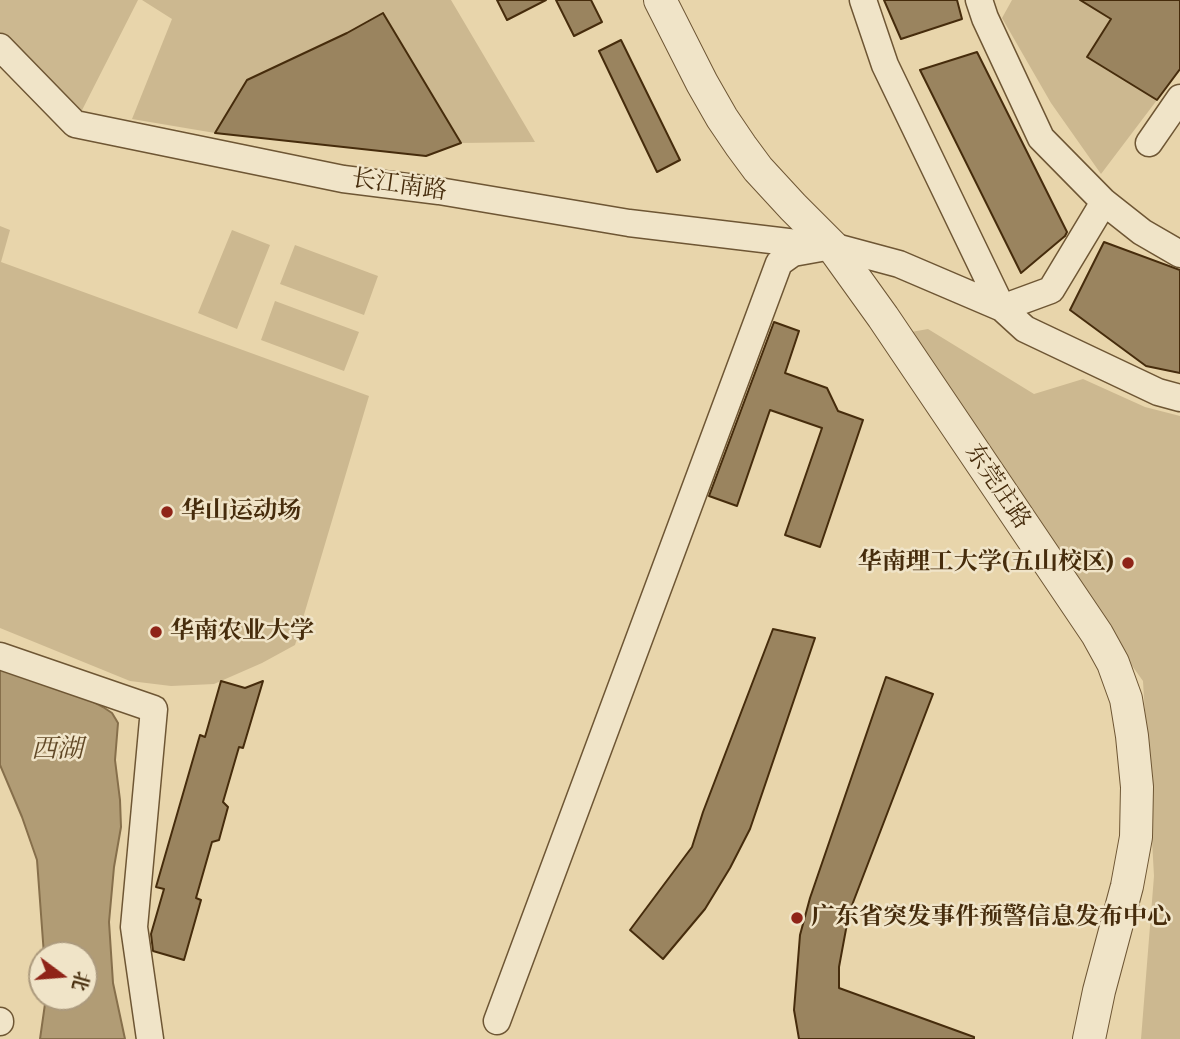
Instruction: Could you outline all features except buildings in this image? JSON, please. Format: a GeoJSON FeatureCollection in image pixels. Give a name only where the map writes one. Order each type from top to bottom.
{"type":"FeatureCollection","features":[{"type":"Feature","properties":{"kind":"street","name":"东莞庄路"},"geometry":{"type":"LineString","coordinates":[[660,0],[722,118],[741,146],[758,169],[832,246],[1097,634],[1113,663],[1126,699],[1132,736],[1137,787],[1136,837],[1127,886],[1089,1039]]}},
{"type":"Feature","properties":{"kind":"street"},"geometry":{"type":"LineString","coordinates":[[863,0],[885,65],[1002,307],[1025,329],[1158,392],[1180,398]]}},
{"type":"Feature","properties":{"kind":"street"},"geometry":{"type":"LineString","coordinates":[[979,0],[1041,138],[1104,202],[1142,232],[1180,254]]}},
{"type":"Feature","properties":{"kind":"street","name":"长江南路"},"geometry":{"type":"LineString","coordinates":[[0,47],[75,124],[343,179],[439,191],[629,223],[832,246],[900,264],[1002,307]]}},
{"type":"Feature","properties":{"kind":"street"},"geometry":{"type":"LineString","coordinates":[[1149,143],[1180,97]]}},
{"type":"Feature","properties":{"kind":"street"},"geometry":{"type":"LineString","coordinates":[[1002,307],[1051,290],[1104,202]]}},
{"type":"Feature","properties":{"kind":"street"},"geometry":{"type":"LineString","coordinates":[[497,1021],[779,263],[793,253],[832,246]]}},
{"type":"Feature","properties":{"kind":"street"},"geometry":{"type":"LineString","coordinates":[[0,656],[154,709],[134,927],[150,1039]]}},
{"type":"Feature","properties":{"kind":"shaded area"},"geometry":{"type":"Polygon","coordinates":[[[0,0],[138,0],[75,124],[0,47],[0,0]]]}},
{"type":"Feature","properties":{"kind":"shaded area"},"geometry":{"type":"Polygon","coordinates":[[[142,0],[451,0],[535,142],[461,143],[383,13],[247,80],[215,133],[132,119],[172,19],[142,0]]]}},
{"type":"Feature","properties":{"kind":"shaded area"},"geometry":{"type":"Polygon","coordinates":[[[1012,0],[1080,0],[1111,19],[1087,57],[1157,100],[1101,174],[1051,103],[1002,18],[1012,0]]]}},
{"type":"Feature","properties":{"kind":"shaded area","name":"华山运动场"},"geometry":{"type":"Polygon","coordinates":[[[0,226],[10,230],[1,262],[369,396],[295,645],[214,684],[171,686],[130,681],[0,628],[0,226]]]}},
{"type":"Feature","properties":{"kind":"shaded area"},"geometry":{"type":"Polygon","coordinates":[[[232,230],[270,245],[237,329],[198,313],[232,230]]]}},
{"type":"Feature","properties":{"kind":"shaded area"},"geometry":{"type":"Polygon","coordinates":[[[295,245],[378,276],[364,315],[280,284],[295,245]]]}},
{"type":"Feature","properties":{"kind":"shaded area"},"geometry":{"type":"Polygon","coordinates":[[[275,301],[359,332],[344,371],[261,340],[275,301]]]}},
{"type":"Feature","properties":{"kind":"shaded area"},"geometry":{"type":"Polygon","coordinates":[[[928,329],[1034,394],[1083,379],[1145,407],[1180,416],[1180,1039],[1141,1039],[1154,876],[1143,681],[894,335],[928,329]]]}},
{"type":"Feature","properties":{"kind":"water","name":"西湖"},"geometry":{"type":"Polygon","coordinates":[[[0,664],[77,693],[112,713],[118,723],[115,760],[121,827],[109,922],[113,983],[125,1039],[40,1039],[44,1011],[98,1011],[98,941],[43,941],[37,860],[0,765],[0,664]]]}},
{"type":"Feature","properties":{"kind":"place","name":"华山运动场"},"geometry":{"type":"Point","coordinates":[167,512]}},
{"type":"Feature","properties":{"kind":"place","name":"华南理工大学(五山校区)"},"geometry":{"type":"Point","coordinates":[1128,563]}},
{"type":"Feature","properties":{"kind":"place","name":"华南农业大学"},"geometry":{"type":"Point","coordinates":[156,632]}},
{"type":"Feature","properties":{"kind":"place","name":"广东省突发事件预警信息发布中心"},"geometry":{"type":"Point","coordinates":[797,918]}}]}
